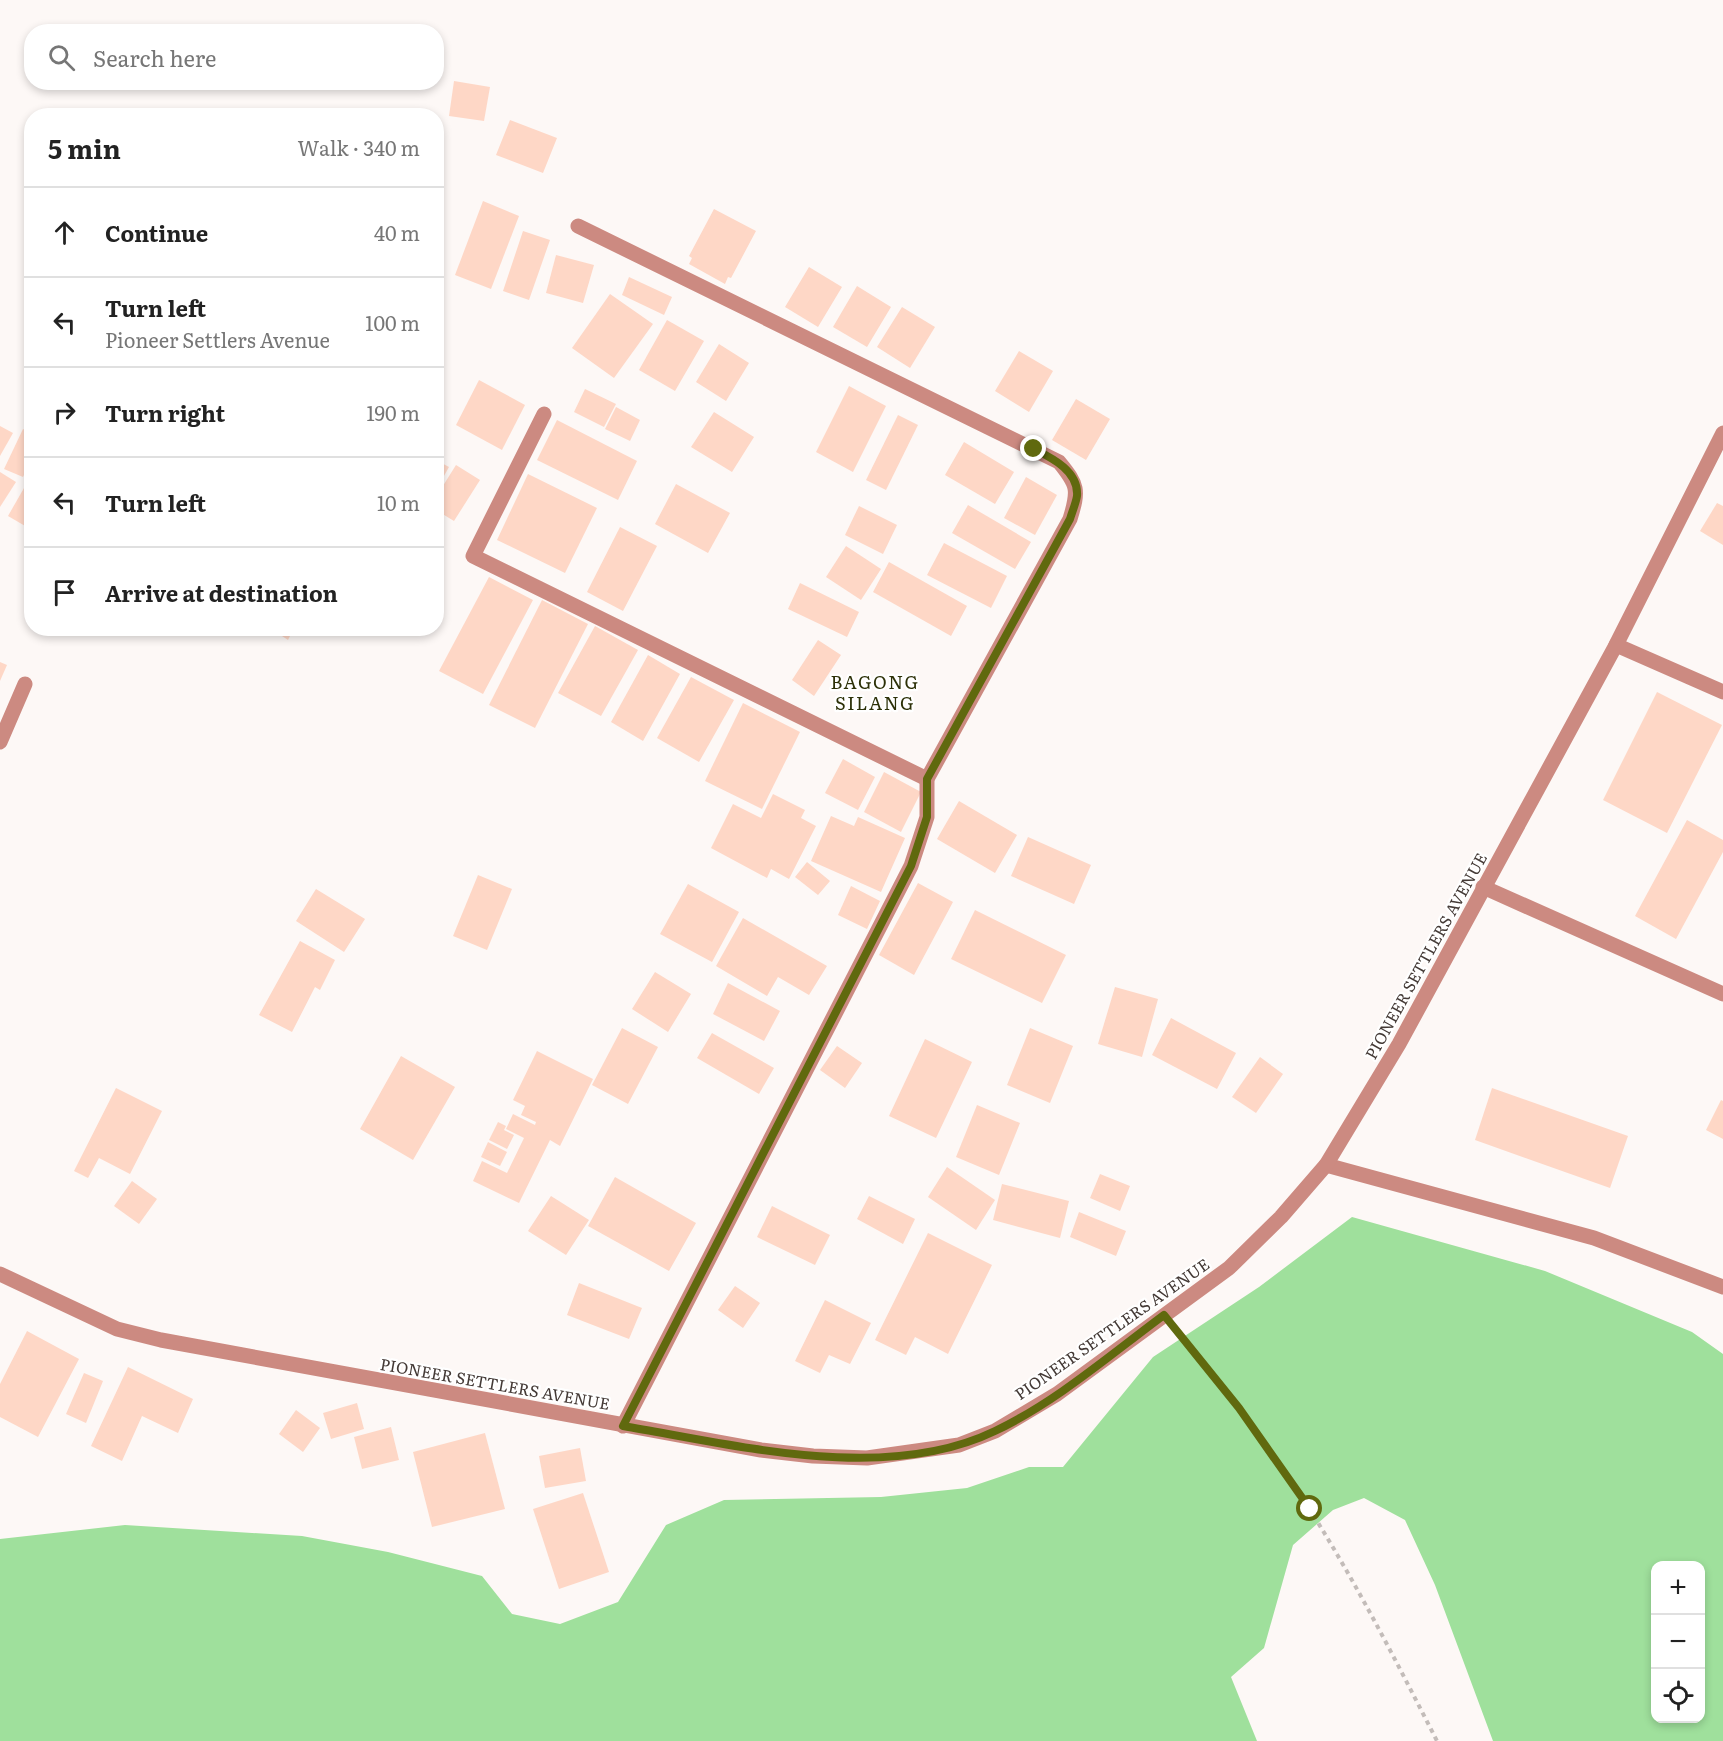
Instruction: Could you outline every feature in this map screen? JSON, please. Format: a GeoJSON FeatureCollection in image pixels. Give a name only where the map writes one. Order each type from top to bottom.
{"type":"FeatureCollection","features":[{"type":"Feature","properties":{"kind":"street"},"geometry":{"type":"LineString","coordinates":[[578,226],[1059,462],[1073,479],[1077,495],[1070,519],[927,779],[927,817],[911,866],[623,1426]]}},
{"type":"Feature","properties":{"kind":"street"},"geometry":{"type":"LineString","coordinates":[[544,414],[473,556],[927,779]]}},
{"type":"Feature","properties":{"kind":"street","name":"PIONEER SETTLERS AVENUE"},"geometry":{"type":"LineString","coordinates":[[0,1274],[117,1329],[160,1340],[761,1450],[813,1456],[867,1458],[959,1445],[996,1431],[1057,1394],[1229,1268],[1281,1217],[1326,1165],[1399,1044],[1616,645],[1723,433]]}},
{"type":"Feature","properties":{"kind":"street"},"geometry":{"type":"LineString","coordinates":[[1616,645],[1723,692]]}},
{"type":"Feature","properties":{"kind":"street"},"geometry":{"type":"LineString","coordinates":[[0,742],[25,684]]}},
{"type":"Feature","properties":{"kind":"street"},"geometry":{"type":"LineString","coordinates":[[1483,887],[1723,994]]}},
{"type":"Feature","properties":{"kind":"street"},"geometry":{"type":"LineString","coordinates":[[1326,1165],[1594,1238],[1723,1287]]}},
{"type":"Feature","properties":{"kind":"path"},"geometry":{"type":"LineString","coordinates":[[1164,1315],[1239,1408],[1310,1509],[1372,1615],[1437,1741]]}},
{"type":"Feature","properties":{"kind":"green space"},"geometry":{"type":"Polygon","coordinates":[[[1352,1217],[1545,1271],[1692,1332],[1723,1354],[1723,1741],[1493,1741],[1435,1585],[1405,1520],[1364,1498],[1333,1510],[1293,1545],[1264,1648],[1231,1677],[1257,1741],[0,1741],[0,1539],[125,1525],[302,1536],[388,1552],[482,1576],[512,1614],[560,1624],[618,1602],[666,1525],[724,1500],[881,1497],[967,1488],[1029,1467],[1063,1467],[1153,1357],[1259,1287],[1352,1217]]]}},
{"type":"Feature","properties":{"kind":"building"},"geometry":{"type":"Polygon","coordinates":[[[454,81],[490,87],[484,121],[449,116],[454,81]]]}},
{"type":"Feature","properties":{"kind":"building"},"geometry":{"type":"Polygon","coordinates":[[[510,120],[557,138],[543,173],[496,155],[510,120]]]}},
{"type":"Feature","properties":{"kind":"building"},"geometry":{"type":"Polygon","coordinates":[[[483,201],[519,216],[491,289],[455,275],[483,201]]]}},
{"type":"Feature","properties":{"kind":"building"},"geometry":{"type":"Polygon","coordinates":[[[714,209],[756,231],[731,278],[728,277],[725,284],[689,264],[692,258],[689,256],[714,209]]]}},
{"type":"Feature","properties":{"kind":"building"},"geometry":{"type":"Polygon","coordinates":[[[523,231],[550,240],[529,300],[503,291],[523,231]]]}},
{"type":"Feature","properties":{"kind":"building"},"geometry":{"type":"Polygon","coordinates":[[[556,255],[594,265],[583,303],[546,293],[556,255]]]}},
{"type":"Feature","properties":{"kind":"building"},"geometry":{"type":"Polygon","coordinates":[[[809,267],[842,287],[818,327],[785,307],[809,267]]]}},
{"type":"Feature","properties":{"kind":"building"},"geometry":{"type":"Polygon","coordinates":[[[629,277],[672,297],[664,315],[622,295],[629,277]]]}},
{"type":"Feature","properties":{"kind":"building"},"geometry":{"type":"Polygon","coordinates":[[[857,286],[891,307],[867,347],[833,327],[857,286]]]}},
{"type":"Feature","properties":{"kind":"building"},"geometry":{"type":"Polygon","coordinates":[[[610,294],[653,324],[614,378],[572,348],[610,294]]]}},
{"type":"Feature","properties":{"kind":"building"},"geometry":{"type":"Polygon","coordinates":[[[902,307],[935,327],[910,368],[877,347],[902,307]]]}},
{"type":"Feature","properties":{"kind":"building"},"geometry":{"type":"Polygon","coordinates":[[[667,320],[704,341],[675,391],[639,370],[667,320]]]}},
{"type":"Feature","properties":{"kind":"building"},"geometry":{"type":"Polygon","coordinates":[[[719,344],[749,363],[726,401],[696,382],[719,344]]]}},
{"type":"Feature","properties":{"kind":"building"},"geometry":{"type":"Polygon","coordinates":[[[1019,351],[1053,371],[1029,412],[995,391],[1019,351]]]}},
{"type":"Feature","properties":{"kind":"building"},"geometry":{"type":"Polygon","coordinates":[[[479,380],[525,405],[502,450],[456,425],[479,380]]]}},
{"type":"Feature","properties":{"kind":"building"},"geometry":{"type":"Polygon","coordinates":[[[849,386],[886,406],[853,472],[816,452],[849,386]]]}},
{"type":"Feature","properties":{"kind":"building"},"geometry":{"type":"Polygon","coordinates":[[[585,389],[616,404],[604,427],[574,412],[585,389]]]}},
{"type":"Feature","properties":{"kind":"building"},"geometry":{"type":"Polygon","coordinates":[[[1076,399],[1110,419],[1086,460],[1052,440],[1076,399]]]}},
{"type":"Feature","properties":{"kind":"building"},"geometry":{"type":"Polygon","coordinates":[[[616,407],[640,420],[630,441],[605,429],[616,407]]]}},
{"type":"Feature","properties":{"kind":"building"},"geometry":{"type":"Polygon","coordinates":[[[714,412],[754,437],[732,472],[691,447],[714,412]]]}},
{"type":"Feature","properties":{"kind":"building"},"geometry":{"type":"Polygon","coordinates":[[[898,415],[918,425],[886,490],[866,480],[898,415]]]}},
{"type":"Feature","properties":{"kind":"building"},"geometry":{"type":"Polygon","coordinates":[[[557,420],[637,461],[618,500],[537,460],[557,420]]]}},
{"type":"Feature","properties":{"kind":"building"},"geometry":{"type":"Polygon","coordinates":[[[0,426],[13,433],[0,456],[0,426]]]}},
{"type":"Feature","properties":{"kind":"building"},"geometry":{"type":"Polygon","coordinates":[[[23,429],[24,475],[23,477],[4,469],[23,429]]]}},
{"type":"Feature","properties":{"kind":"building"},"geometry":{"type":"Polygon","coordinates":[[[964,442],[1014,472],[995,504],[945,475],[964,442]]]}},
{"type":"Feature","properties":{"kind":"building"},"geometry":{"type":"Polygon","coordinates":[[[444,464],[449,467],[444,476],[444,464]]]}},
{"type":"Feature","properties":{"kind":"building"},"geometry":{"type":"Polygon","coordinates":[[[456,465],[480,480],[454,521],[444,515],[444,484],[456,465]]]}},
{"type":"Feature","properties":{"kind":"building"},"geometry":{"type":"Polygon","coordinates":[[[0,472],[16,482],[0,507],[0,472]]]}},
{"type":"Feature","properties":{"kind":"building"},"geometry":{"type":"Polygon","coordinates":[[[528,474],[597,508],[565,573],[497,540],[528,474]]]}},
{"type":"Feature","properties":{"kind":"building"},"geometry":{"type":"Polygon","coordinates":[[[1026,477],[1057,495],[1035,535],[1004,518],[1026,477]]]}},
{"type":"Feature","properties":{"kind":"building"},"geometry":{"type":"Polygon","coordinates":[[[676,484],[730,513],[708,553],[655,524],[676,484]]]}},
{"type":"Feature","properties":{"kind":"building"},"geometry":{"type":"Polygon","coordinates":[[[24,488],[24,525],[8,516],[24,488]]]}},
{"type":"Feature","properties":{"kind":"building"},"geometry":{"type":"Polygon","coordinates":[[[1717,503],[1723,506],[1723,545],[1700,531],[1717,503]]]}},
{"type":"Feature","properties":{"kind":"building"},"geometry":{"type":"Polygon","coordinates":[[[968,505],[1031,542],[1015,569],[952,533],[968,505]]]}},
{"type":"Feature","properties":{"kind":"building"},"geometry":{"type":"Polygon","coordinates":[[[859,506],[897,525],[883,554],[845,535],[859,506]]]}},
{"type":"Feature","properties":{"kind":"building"},"geometry":{"type":"Polygon","coordinates":[[[620,527],[657,546],[623,611],[587,592],[620,527]]]}},
{"type":"Feature","properties":{"kind":"building"},"geometry":{"type":"Polygon","coordinates":[[[944,543],[1007,576],[991,608],[927,575],[944,543]]]}},
{"type":"Feature","properties":{"kind":"building"},"geometry":{"type":"Polygon","coordinates":[[[846,546],[881,569],[861,600],[826,577],[846,546]]]}},
{"type":"Feature","properties":{"kind":"building"},"geometry":{"type":"Polygon","coordinates":[[[889,562],[967,606],[951,636],[873,592],[889,562]]]}},
{"type":"Feature","properties":{"kind":"building"},"geometry":{"type":"Polygon","coordinates":[[[489,577],[533,600],[483,694],[439,671],[489,577]]]}},
{"type":"Feature","properties":{"kind":"building"},"geometry":{"type":"Polygon","coordinates":[[[800,583],[859,612],[847,637],[788,609],[800,583]]]}},
{"type":"Feature","properties":{"kind":"building"},"geometry":{"type":"Polygon","coordinates":[[[542,600],[588,624],[535,728],[489,705],[542,600]]]}},
{"type":"Feature","properties":{"kind":"building"},"geometry":{"type":"Polygon","coordinates":[[[595,626],[638,650],[601,716],[558,693],[595,626]]]}},
{"type":"Feature","properties":{"kind":"building"},"geometry":{"type":"Polygon","coordinates":[[[818,640],[841,655],[814,696],[792,680],[818,640]]]}},
{"type":"Feature","properties":{"kind":"building"},"geometry":{"type":"Polygon","coordinates":[[[648,655],[680,674],[643,741],[611,722],[648,655]]]}},
{"type":"Feature","properties":{"kind":"building"},"geometry":{"type":"Polygon","coordinates":[[[0,662],[7,665],[0,681],[0,662]]]}},
{"type":"Feature","properties":{"kind":"building"},"geometry":{"type":"Polygon","coordinates":[[[691,677],[734,700],[699,762],[657,738],[691,677]]]}},
{"type":"Feature","properties":{"kind":"building"},"geometry":{"type":"Polygon","coordinates":[[[1657,692],[1722,725],[1667,833],[1603,800],[1657,692]]]}},
{"type":"Feature","properties":{"kind":"building"},"geometry":{"type":"Polygon","coordinates":[[[743,703],[800,732],[762,809],[705,781],[743,703]]]}},
{"type":"Feature","properties":{"kind":"building"},"geometry":{"type":"Polygon","coordinates":[[[843,759],[875,777],[858,810],[825,793],[843,759]]]}},
{"type":"Feature","properties":{"kind":"building"},"geometry":{"type":"Polygon","coordinates":[[[884,772],[921,792],[901,832],[864,812],[884,772]]]}},
{"type":"Feature","properties":{"kind":"building"},"geometry":{"type":"Polygon","coordinates":[[[773,794],[805,810],[801,818],[816,826],[789,879],[771,869],[767,878],[711,848],[733,804],[761,818],[773,794]]]}},
{"type":"Feature","properties":{"kind":"building"},"geometry":{"type":"Polygon","coordinates":[[[959,801],[1017,835],[995,873],[937,839],[959,801]]]}},
{"type":"Feature","properties":{"kind":"building"},"geometry":{"type":"Polygon","coordinates":[[[831,816],[854,826],[858,817],[905,838],[881,892],[811,861],[831,816]]]}},
{"type":"Feature","properties":{"kind":"building"},"geometry":{"type":"Polygon","coordinates":[[[1687,820],[1723,840],[1723,852],[1676,939],[1635,916],[1687,820]]]}},
{"type":"Feature","properties":{"kind":"building"},"geometry":{"type":"Polygon","coordinates":[[[1028,837],[1091,865],[1074,904],[1011,876],[1028,837]]]}},
{"type":"Feature","properties":{"kind":"building"},"geometry":{"type":"Polygon","coordinates":[[[807,862],[830,881],[818,895],[795,877],[807,862]]]}},
{"type":"Feature","properties":{"kind":"building"},"geometry":{"type":"Polygon","coordinates":[[[478,875],[512,889],[487,950],[453,936],[478,875]]]}},
{"type":"Feature","properties":{"kind":"building"},"geometry":{"type":"Polygon","coordinates":[[[918,883],[953,902],[914,975],[879,955],[918,883]]]}},
{"type":"Feature","properties":{"kind":"building"},"geometry":{"type":"Polygon","coordinates":[[[688,884],[739,912],[712,962],[660,934],[688,884]]]}},
{"type":"Feature","properties":{"kind":"building"},"geometry":{"type":"Polygon","coordinates":[[[851,886],[880,901],[867,929],[838,915],[851,886]]]}},
{"type":"Feature","properties":{"kind":"building"},"geometry":{"type":"Polygon","coordinates":[[[316,889],[365,919],[344,952],[296,921],[316,889]]]}},
{"type":"Feature","properties":{"kind":"building"},"geometry":{"type":"Polygon","coordinates":[[[975,910],[1066,955],[1042,1003],[951,959],[975,910]]]}},
{"type":"Feature","properties":{"kind":"building"},"geometry":{"type":"Polygon","coordinates":[[[743,918],[827,966],[809,995],[778,977],[767,996],[716,966],[743,918]]]}},
{"type":"Feature","properties":{"kind":"building"},"geometry":{"type":"Polygon","coordinates":[[[300,941],[335,960],[320,990],[315,987],[292,1032],[259,1015],[300,941]]]}},
{"type":"Feature","properties":{"kind":"building"},"geometry":{"type":"Polygon","coordinates":[[[655,972],[691,994],[668,1032],[632,1009],[655,972]]]}},
{"type":"Feature","properties":{"kind":"building"},"geometry":{"type":"Polygon","coordinates":[[[728,983],[780,1011],[764,1041],[713,1014],[728,983]]]}},
{"type":"Feature","properties":{"kind":"building"},"geometry":{"type":"Polygon","coordinates":[[[1115,987],[1158,999],[1142,1057],[1098,1044],[1115,987]]]}},
{"type":"Feature","properties":{"kind":"building"},"geometry":{"type":"Polygon","coordinates":[[[1171,1018],[1236,1053],[1217,1089],[1152,1055],[1171,1018]]]}},
{"type":"Feature","properties":{"kind":"building"},"geometry":{"type":"Polygon","coordinates":[[[622,1028],[658,1047],[628,1104],[592,1085],[622,1028]]]}},
{"type":"Feature","properties":{"kind":"building"},"geometry":{"type":"Polygon","coordinates":[[[1030,1028],[1073,1046],[1050,1103],[1007,1085],[1030,1028]]]}},
{"type":"Feature","properties":{"kind":"building"},"geometry":{"type":"Polygon","coordinates":[[[712,1033],[774,1068],[759,1094],[697,1058],[712,1033]]]}},
{"type":"Feature","properties":{"kind":"building"},"geometry":{"type":"Polygon","coordinates":[[[925,1039],[972,1062],[936,1138],[889,1116],[925,1039]]]}},
{"type":"Feature","properties":{"kind":"building"},"geometry":{"type":"Polygon","coordinates":[[[837,1046],[862,1063],[845,1088],[820,1070],[837,1046]]]}},
{"type":"Feature","properties":{"kind":"building"},"geometry":{"type":"Polygon","coordinates":[[[537,1051],[593,1079],[560,1146],[550,1140],[519,1203],[473,1181],[482,1161],[507,1173],[524,1138],[506,1129],[513,1114],[535,1125],[536,1122],[521,1115],[525,1106],[513,1100],[537,1051]]]}},
{"type":"Feature","properties":{"kind":"building"},"geometry":{"type":"Polygon","coordinates":[[[401,1056],[455,1087],[413,1160],[360,1129],[401,1056]]]}},
{"type":"Feature","properties":{"kind":"building"},"geometry":{"type":"Polygon","coordinates":[[[1260,1057],[1283,1074],[1256,1113],[1232,1097],[1260,1057]]]}},
{"type":"Feature","properties":{"kind":"building"},"geometry":{"type":"Polygon","coordinates":[[[116,1088],[162,1111],[130,1174],[99,1158],[88,1178],[74,1171],[116,1088]]]}},
{"type":"Feature","properties":{"kind":"building"},"geometry":{"type":"Polygon","coordinates":[[[1492,1088],[1628,1136],[1610,1188],[1475,1140],[1492,1088]]]}},
{"type":"Feature","properties":{"kind":"building"},"geometry":{"type":"Polygon","coordinates":[[[1721,1100],[1723,1101],[1723,1139],[1706,1130],[1721,1100]]]}},
{"type":"Feature","properties":{"kind":"building"},"geometry":{"type":"Polygon","coordinates":[[[977,1105],[1020,1123],[999,1175],[956,1157],[977,1105]]]}},
{"type":"Feature","properties":{"kind":"building"},"geometry":{"type":"Polygon","coordinates":[[[498,1122],[506,1126],[504,1130],[514,1135],[507,1149],[489,1140],[498,1122]]]}},
{"type":"Feature","properties":{"kind":"building"},"geometry":{"type":"Polygon","coordinates":[[[488,1142],[507,1152],[500,1166],[481,1157],[488,1142]]]}},
{"type":"Feature","properties":{"kind":"building"},"geometry":{"type":"Polygon","coordinates":[[[947,1167],[995,1200],[976,1230],[928,1197],[947,1167]]]}},
{"type":"Feature","properties":{"kind":"building"},"geometry":{"type":"Polygon","coordinates":[[[1100,1174],[1130,1186],[1120,1211],[1090,1198],[1100,1174]]]}},
{"type":"Feature","properties":{"kind":"building"},"geometry":{"type":"Polygon","coordinates":[[[615,1177],[696,1223],[669,1271],[588,1226],[615,1177]]]}},
{"type":"Feature","properties":{"kind":"building"},"geometry":{"type":"Polygon","coordinates":[[[132,1181],[157,1199],[139,1224],[114,1206],[132,1181]]]}},
{"type":"Feature","properties":{"kind":"building"},"geometry":{"type":"Polygon","coordinates":[[[1002,1184],[1069,1201],[1060,1238],[993,1220],[1002,1184]]]}},
{"type":"Feature","properties":{"kind":"building"},"geometry":{"type":"Polygon","coordinates":[[[551,1196],[589,1220],[566,1255],[528,1231],[551,1196]]]}},
{"type":"Feature","properties":{"kind":"building"},"geometry":{"type":"Polygon","coordinates":[[[869,1196],[915,1219],[903,1244],[857,1219],[869,1196]]]}},
{"type":"Feature","properties":{"kind":"building"},"geometry":{"type":"Polygon","coordinates":[[[772,1206],[830,1235],[815,1265],[757,1237],[772,1206]]]}},
{"type":"Feature","properties":{"kind":"building"},"geometry":{"type":"Polygon","coordinates":[[[1079,1212],[1126,1231],[1116,1256],[1070,1237],[1079,1212]]]}},
{"type":"Feature","properties":{"kind":"building"},"geometry":{"type":"Polygon","coordinates":[[[928,1233],[992,1265],[948,1354],[915,1337],[906,1355],[875,1340],[928,1233]]]}},
{"type":"Feature","properties":{"kind":"building"},"geometry":{"type":"Polygon","coordinates":[[[579,1283],[642,1308],[629,1339],[567,1315],[579,1283]]]}},
{"type":"Feature","properties":{"kind":"building"},"geometry":{"type":"Polygon","coordinates":[[[735,1286],[760,1303],[743,1328],[718,1310],[735,1286]]]}},
{"type":"Feature","properties":{"kind":"building"},"geometry":{"type":"Polygon","coordinates":[[[825,1300],[871,1323],[850,1364],[829,1355],[820,1373],[795,1361],[825,1300]]]}},
{"type":"Feature","properties":{"kind":"building"},"geometry":{"type":"Polygon","coordinates":[[[27,1331],[79,1359],[38,1437],[0,1417],[0,1384],[27,1331]]]}},
{"type":"Feature","properties":{"kind":"building"},"geometry":{"type":"Polygon","coordinates":[[[128,1367],[193,1399],[178,1433],[142,1416],[122,1461],[91,1446],[128,1367]]]}},
{"type":"Feature","properties":{"kind":"building"},"geometry":{"type":"Polygon","coordinates":[[[84,1373],[103,1381],[86,1423],[66,1414],[84,1373]]]}},
{"type":"Feature","properties":{"kind":"building"},"geometry":{"type":"Polygon","coordinates":[[[357,1403],[364,1429],[331,1439],[323,1413],[357,1403]]]}},
{"type":"Feature","properties":{"kind":"building"},"geometry":{"type":"Polygon","coordinates":[[[296,1410],[320,1428],[303,1452],[279,1434],[296,1410]]]}},
{"type":"Feature","properties":{"kind":"building"},"geometry":{"type":"Polygon","coordinates":[[[391,1427],[399,1460],[362,1469],[354,1437],[391,1427]]]}},
{"type":"Feature","properties":{"kind":"building"},"geometry":{"type":"Polygon","coordinates":[[[485,1433],[505,1509],[432,1527],[413,1452],[485,1433]]]}},
{"type":"Feature","properties":{"kind":"building"},"geometry":{"type":"Polygon","coordinates":[[[580,1448],[586,1481],[545,1488],[539,1456],[580,1448]]]}},
{"type":"Feature","properties":{"kind":"building"},"geometry":{"type":"Polygon","coordinates":[[[583,1493],[609,1572],[559,1589],[533,1509],[583,1493]]]}},
{"type":"Feature","properties":{"kind":"district","name":"BAGONG SILANG"},"geometry":{"type":"Point","coordinates":[875,693]}},
{"type":"Feature","properties":{"kind":"route"},"geometry":{"type":"LineString","coordinates":[[1034,449],[1059,462],[1073,479],[1077,495],[1070,519],[927,779],[929,796],[927,817],[922,839],[911,866],[623,1426],[761,1450],[813,1456],[867,1458],[909,1454],[959,1445],[996,1431],[1057,1394],[1164,1315],[1239,1408],[1310,1509]]}}]}
